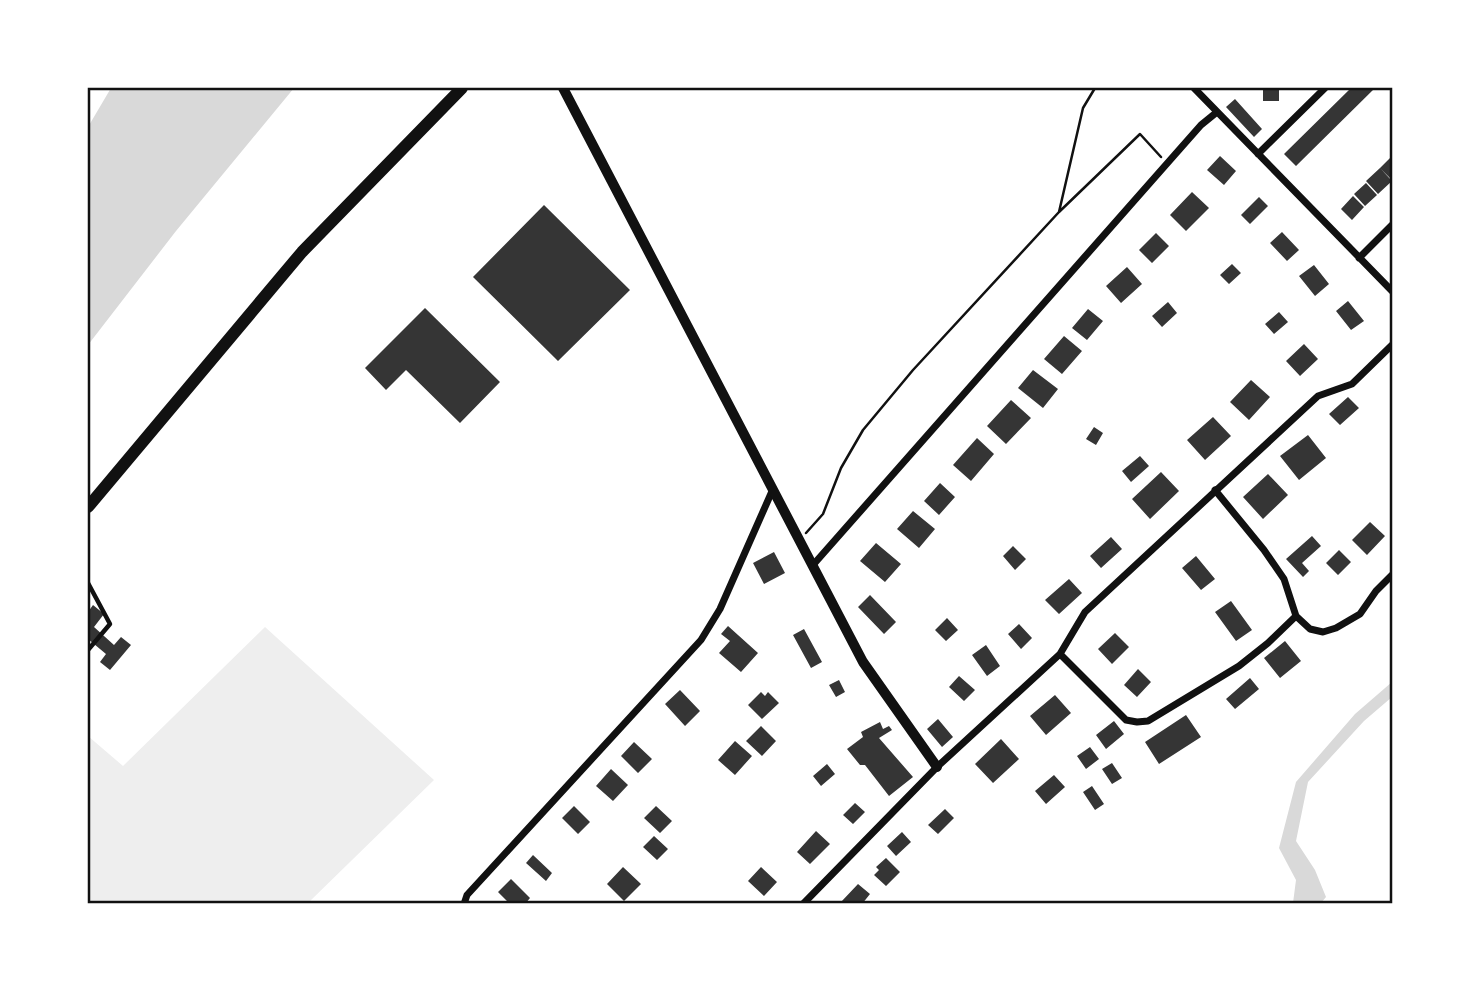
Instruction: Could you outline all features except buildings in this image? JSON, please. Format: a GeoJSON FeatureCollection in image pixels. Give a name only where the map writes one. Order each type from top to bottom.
{"type":"FeatureCollection","features":[{"type":"Feature","properties":{"kind":"main road"},"geometry":{"type":"LineString","coordinates":[[88,507],[302,252],[462,88]]}},
{"type":"Feature","properties":{"kind":"street"},"geometry":{"type":"LineString","coordinates":[[563,88],[863,662],[937,767]]}},
{"type":"Feature","properties":{"kind":"street"},"geometry":{"type":"LineString","coordinates":[[1194,88],[1392,291]]}},
{"type":"Feature","properties":{"kind":"street"},"geometry":{"type":"LineString","coordinates":[[1258,154],[1325,88]]}},
{"type":"Feature","properties":{"kind":"street"},"geometry":{"type":"LineString","coordinates":[[813,565],[1166,163],[1217,112]]}},
{"type":"Feature","properties":{"kind":"street"},"geometry":{"type":"LineString","coordinates":[[1359,258],[1392,225]]}},
{"type":"Feature","properties":{"kind":"street"},"geometry":{"type":"LineString","coordinates":[[803,904],[937,767],[1060,654],[1085,612],[1318,396],[1352,384],[1392,345]]}},
{"type":"Feature","properties":{"kind":"street"},"geometry":{"type":"LineString","coordinates":[[464,904],[467,895],[701,640],[720,609],[774,489]]}},
{"type":"Feature","properties":{"kind":"street"},"geometry":{"type":"LineString","coordinates":[[1216,490],[1284,579],[1296,616],[1310,629],[1323,632],[1360,614],[1376,591],[1392,576]]}},
{"type":"Feature","properties":{"kind":"street"},"geometry":{"type":"LineString","coordinates":[[1060,654],[1126,720],[1137,723],[1148,721],[1239,666],[1296,616]]}},
{"type":"Feature","properties":{"kind":"lane"},"geometry":{"type":"LineString","coordinates":[[88,583],[110,624],[88,650]]}},
{"type":"Feature","properties":{"kind":"lane"},"geometry":{"type":"LineString","coordinates":[[88,602],[94,595]]}},
{"type":"Feature","properties":{"kind":"path"},"geometry":{"type":"LineString","coordinates":[[1059,212],[1083,108],[1095,88]]}},
{"type":"Feature","properties":{"kind":"path"},"geometry":{"type":"LineString","coordinates":[[800,540],[824,514],[841,468],[863,430],[913,370],[1059,212],[1140,134],[1166,163]]}},
{"type":"Feature","properties":{"kind":"shaded area"},"geometry":{"type":"Polygon","coordinates":[[[111,88],[294,88],[176,231],[88,345],[88,127],[111,88]]]}},
{"type":"Feature","properties":{"kind":"shaded area"},"geometry":{"type":"Polygon","coordinates":[[[265,627],[434,780],[308,903],[88,903],[88,736],[123,766],[265,627]]]}},
{"type":"Feature","properties":{"kind":"shaded area"},"geometry":{"type":"Polygon","coordinates":[[[1392,682],[1392,697],[1364,721],[1308,782],[1296,841],[1315,870],[1326,897],[1321,903],[1293,903],[1296,880],[1279,848],[1296,782],[1355,714],[1392,682]]]}}]}
